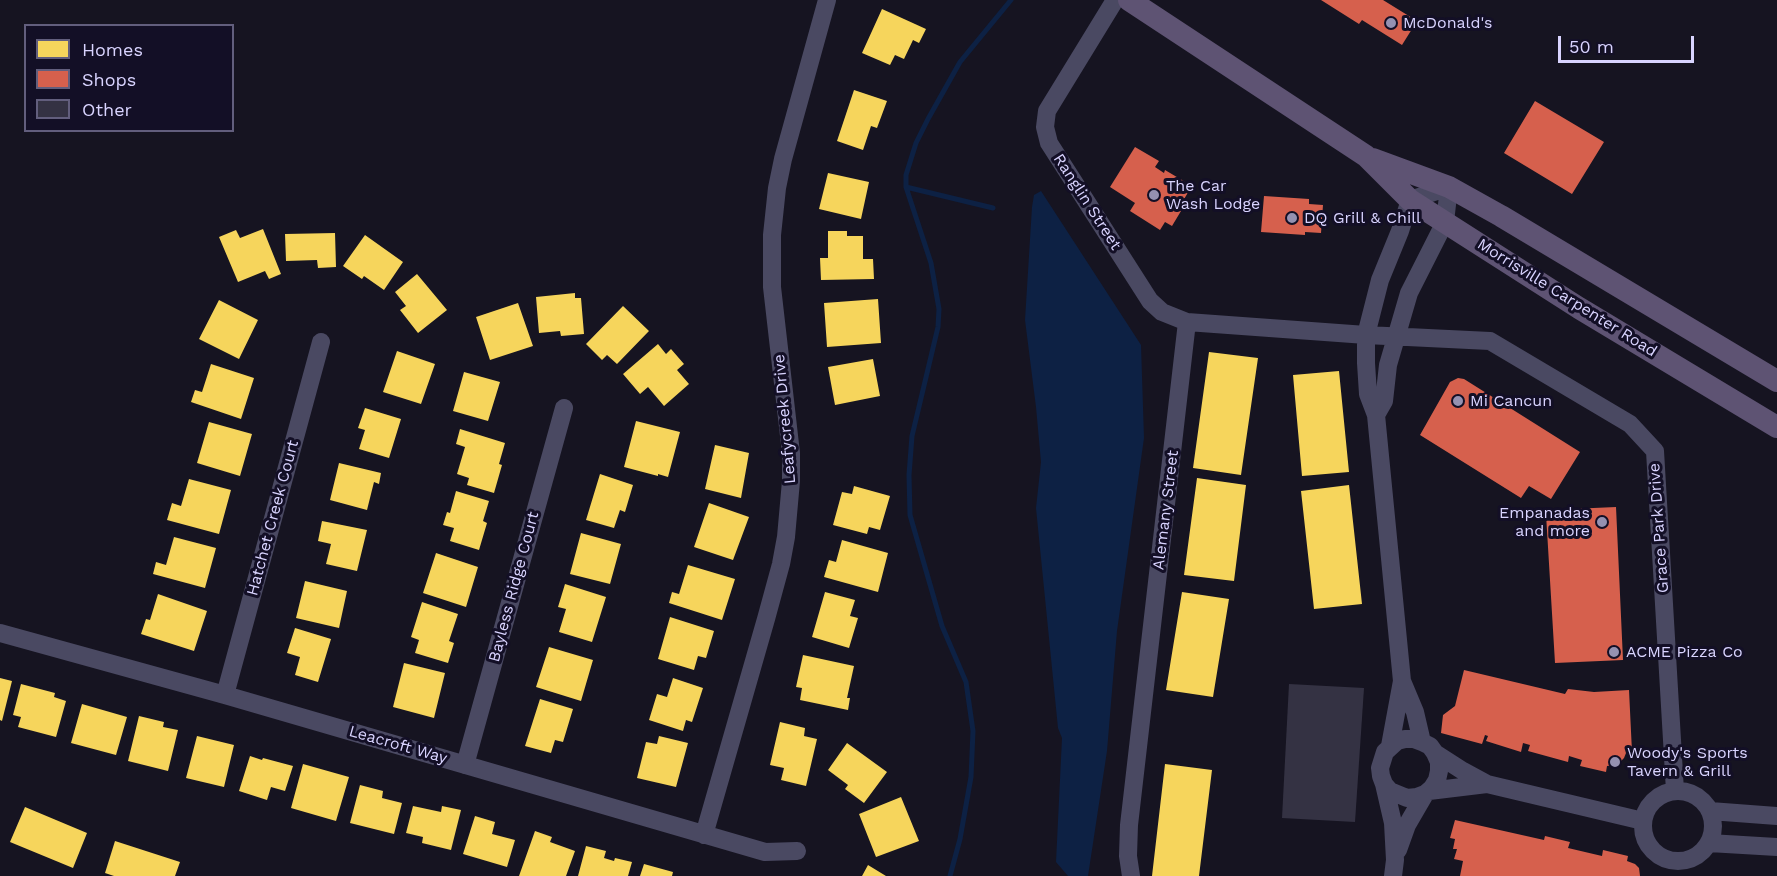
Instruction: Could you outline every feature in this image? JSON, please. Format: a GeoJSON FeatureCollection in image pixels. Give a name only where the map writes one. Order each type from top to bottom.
{"type":"FeatureCollection","features":[{"type":"Feature","properties":{"kind":"main road","name":"Morrisville Carpenter Road"},"geometry":{"type":"LineString","coordinates":[[1129,0],[1366,156],[1410,200],[1579,308],[1777,427]]}},
{"type":"Feature","properties":{"kind":"main road","name":"Morrisville Carpenter Road"},"geometry":{"type":"LineString","coordinates":[[1366,156],[1449,187],[1777,381]]}},
{"type":"Feature","properties":{"kind":"street","name":"Leafycreek Drive"},"geometry":{"type":"LineString","coordinates":[[704,835],[766,619],[786,537],[791,453],[772,287],[772,235],[783,159],[827,0]]}},
{"type":"Feature","properties":{"kind":"street","name":"Ranglin Street"},"geometry":{"type":"LineString","coordinates":[[1115,0],[1047,111],[1045,127],[1049,143],[1150,302],[1162,312],[1187,322]]}},
{"type":"Feature","properties":{"kind":"street"},"geometry":{"type":"LineString","coordinates":[[1376,415],[1384,400],[1388,365],[1409,293],[1445,222],[1449,187],[1410,200],[1380,280],[1366,335],[1368,394],[1376,415],[1402,681],[1390,746],[1381,760],[1380,768],[1393,823],[1394,868]]}},
{"type":"Feature","properties":{"kind":"street"},"geometry":{"type":"LineString","coordinates":[[1187,322],[1395,336]]}},
{"type":"Feature","properties":{"kind":"street","name":"Alemany Street"},"geometry":{"type":"LineString","coordinates":[[1131,876],[1128,856],[1129,825],[1187,322]]}},
{"type":"Feature","properties":{"kind":"street","name":"Grace Park Drive"},"geometry":{"type":"LineString","coordinates":[[1395,336],[1490,341],[1630,424],[1655,451],[1675,791]]}},
{"type":"Feature","properties":{"kind":"street","name":"Hatchet Creek Court"},"geometry":{"type":"LineString","coordinates":[[225,695],[321,342]]}},
{"type":"Feature","properties":{"kind":"street","name":"Bayless Ridge Court"},"geometry":{"type":"LineString","coordinates":[[465,765],[564,408]]}},
{"type":"Feature","properties":{"kind":"street","name":"Leacroft Way"},"geometry":{"type":"LineString","coordinates":[[0,633],[225,695],[765,852],[797,851]]}},
{"type":"Feature","properties":{"kind":"street"},"geometry":{"type":"LineString","coordinates":[[1394,868],[1407,825],[1437,780],[1439,771],[1439,762],[1429,747],[1402,681]]}},
{"type":"Feature","properties":{"kind":"street"},"geometry":{"type":"LineString","coordinates":[[1390,746],[1406,739],[1429,747],[1463,771],[1487,784],[1643,821]]}},
{"type":"Feature","properties":{"kind":"street"},"geometry":{"type":"LineString","coordinates":[[1384,784],[1390,791],[1407,798],[1487,784]]}},
{"type":"Feature","properties":{"kind":"street"},"geometry":{"type":"LineString","coordinates":[[1675,791],[1686,792],[1696,796],[1710,812],[1713,833],[1709,843],[1678,869],[1648,844],[1643,821],[1654,800],[1664,794],[1675,791]]}},
{"type":"Feature","properties":{"kind":"street"},"geometry":{"type":"LineString","coordinates":[[1710,812],[1777,816]]}},
{"type":"Feature","properties":{"kind":"street"},"geometry":{"type":"LineString","coordinates":[[1709,843],[1777,847]]}},
{"type":"Feature","properties":{"kind":"water"},"geometry":{"type":"Polygon","coordinates":[[[1041,191],[1141,345],[1144,438],[1117,631],[1107,751],[1088,876],[1068,876],[1056,862],[1062,738],[1058,728],[1036,508],[1041,462],[1025,320],[1032,207],[1034,195],[1041,191]]]}},
{"type":"Feature","properties":{"kind":"building: Homes"},"geometry":{"type":"Polygon","coordinates":[[[882,9],[926,29],[919,43],[913,40],[904,59],[895,55],[890,65],[862,53],[882,9]]]}},
{"type":"Feature","properties":{"kind":"building: Homes"},"geometry":{"type":"Polygon","coordinates":[[[854,90],[887,101],[877,128],[871,126],[863,150],[837,141],[854,90]]]}},
{"type":"Feature","properties":{"kind":"building: Homes"},"geometry":{"type":"Polygon","coordinates":[[[828,173],[869,182],[861,219],[819,209],[828,173]]]}},
{"type":"Feature","properties":{"kind":"building: Homes"},"geometry":{"type":"Polygon","coordinates":[[[263,229],[281,274],[269,279],[265,271],[238,282],[219,237],[236,230],[240,238],[263,229]]]}},
{"type":"Feature","properties":{"kind":"building: Homes"},"geometry":{"type":"Polygon","coordinates":[[[828,231],[847,231],[847,236],[863,236],[863,259],[873,259],[874,279],[821,280],[820,258],[828,258],[828,231]]]}},
{"type":"Feature","properties":{"kind":"building: Homes"},"geometry":{"type":"Polygon","coordinates":[[[335,233],[336,267],[318,268],[317,260],[286,261],[285,234],[335,233]]]}},
{"type":"Feature","properties":{"kind":"building: Homes"},"geometry":{"type":"Polygon","coordinates":[[[365,235],[403,262],[384,290],[364,276],[362,279],[343,266],[365,235]]]}},
{"type":"Feature","properties":{"kind":"building: Homes"},"geometry":{"type":"Polygon","coordinates":[[[417,274],[447,310],[418,333],[400,310],[406,306],[395,292],[417,274]]]}},
{"type":"Feature","properties":{"kind":"building: Homes"},"geometry":{"type":"Polygon","coordinates":[[[575,293],[575,298],[581,298],[584,334],[561,336],[560,331],[539,333],[536,297],[575,293]]]}},
{"type":"Feature","properties":{"kind":"building: Homes"},"geometry":{"type":"Polygon","coordinates":[[[878,299],[881,343],[827,347],[824,303],[878,299]]]}},
{"type":"Feature","properties":{"kind":"building: Homes"},"geometry":{"type":"Polygon","coordinates":[[[219,300],[258,320],[239,359],[199,339],[219,300]]]}},
{"type":"Feature","properties":{"kind":"building: Homes"},"geometry":{"type":"Polygon","coordinates":[[[518,303],[533,346],[490,360],[476,317],[518,303]]]}},
{"type":"Feature","properties":{"kind":"building: Homes"},"geometry":{"type":"Polygon","coordinates":[[[623,306],[649,331],[617,364],[607,355],[602,360],[586,344],[623,306]]]}},
{"type":"Feature","properties":{"kind":"building: Homes"},"geometry":{"type":"Polygon","coordinates":[[[658,344],[666,354],[671,349],[684,364],[677,370],[689,384],[664,406],[648,387],[640,394],[623,374],[658,344]]]}},
{"type":"Feature","properties":{"kind":"building: Homes"},"geometry":{"type":"Polygon","coordinates":[[[397,351],[435,364],[421,404],[383,392],[397,351]]]}},
{"type":"Feature","properties":{"kind":"building: Homes"},"geometry":{"type":"Polygon","coordinates":[[[1209,352],[1258,358],[1241,475],[1193,468],[1209,352]]]}},
{"type":"Feature","properties":{"kind":"building: Homes"},"geometry":{"type":"Polygon","coordinates":[[[873,359],[880,396],[835,405],[828,367],[873,359]]]}},
{"type":"Feature","properties":{"kind":"building: Homes"},"geometry":{"type":"Polygon","coordinates":[[[211,364],[254,378],[241,419],[191,402],[195,390],[202,392],[211,364]]]}},
{"type":"Feature","properties":{"kind":"building: Homes"},"geometry":{"type":"Polygon","coordinates":[[[1339,371],[1349,472],[1302,476],[1293,375],[1339,371]]]}},
{"type":"Feature","properties":{"kind":"building: Homes"},"geometry":{"type":"Polygon","coordinates":[[[464,372],[500,382],[488,421],[453,411],[464,372]]]}},
{"type":"Feature","properties":{"kind":"building: Homes"},"geometry":{"type":"Polygon","coordinates":[[[365,408],[401,419],[389,458],[359,449],[365,430],[358,428],[365,408]]]}},
{"type":"Feature","properties":{"kind":"building: Homes"},"geometry":{"type":"Polygon","coordinates":[[[636,421],[680,432],[668,477],[624,467],[636,421]]]}},
{"type":"Feature","properties":{"kind":"building: Homes"},"geometry":{"type":"Polygon","coordinates":[[[209,422],[252,434],[240,476],[197,463],[209,422]]]}},
{"type":"Feature","properties":{"kind":"building: Homes"},"geometry":{"type":"Polygon","coordinates":[[[460,429],[505,443],[494,493],[467,485],[469,478],[457,474],[465,447],[456,444],[460,429]]]}},
{"type":"Feature","properties":{"kind":"building: Homes"},"geometry":{"type":"Polygon","coordinates":[[[715,445],[749,453],[741,498],[705,489],[715,445]]]}},
{"type":"Feature","properties":{"kind":"building: Homes"},"geometry":{"type":"Polygon","coordinates":[[[339,463],[381,473],[379,484],[374,482],[367,510],[330,500],[339,463]]]}},
{"type":"Feature","properties":{"kind":"building: Homes"},"geometry":{"type":"Polygon","coordinates":[[[600,474],[633,485],[625,512],[620,510],[614,528],[586,520],[600,474]]]}},
{"type":"Feature","properties":{"kind":"building: Homes"},"geometry":{"type":"Polygon","coordinates":[[[1197,478],[1246,485],[1234,581],[1184,575],[1197,478]]]}},
{"type":"Feature","properties":{"kind":"building: Homes"},"geometry":{"type":"Polygon","coordinates":[[[189,479],[231,490],[219,534],[167,520],[172,503],[181,506],[189,479]]]}},
{"type":"Feature","properties":{"kind":"building: Homes"},"geometry":{"type":"Polygon","coordinates":[[[1349,485],[1362,604],[1314,609],[1301,491],[1349,485]]]}},
{"type":"Feature","properties":{"kind":"building: Homes"},"geometry":{"type":"Polygon","coordinates":[[[854,486],[890,496],[880,530],[869,527],[867,534],[833,525],[842,492],[852,494],[854,486]]]}},
{"type":"Feature","properties":{"kind":"building: Homes"},"geometry":{"type":"Polygon","coordinates":[[[456,491],[489,501],[483,521],[487,523],[479,550],[450,541],[454,528],[443,525],[447,512],[450,513],[456,491]]]}},
{"type":"Feature","properties":{"kind":"building: Homes"},"geometry":{"type":"Polygon","coordinates":[[[709,503],[749,517],[733,560],[694,547],[709,503]]]}},
{"type":"Feature","properties":{"kind":"building: Homes"},"geometry":{"type":"Polygon","coordinates":[[[322,521],[367,530],[357,571],[326,564],[331,544],[318,541],[322,521]]]}},
{"type":"Feature","properties":{"kind":"building: Homes"},"geometry":{"type":"Polygon","coordinates":[[[581,533],[621,544],[610,584],[570,574],[581,533]]]}},
{"type":"Feature","properties":{"kind":"building: Homes"},"geometry":{"type":"Polygon","coordinates":[[[174,537],[216,548],[205,588],[153,574],[156,562],[166,565],[174,537]]]}},
{"type":"Feature","properties":{"kind":"building: Homes"},"geometry":{"type":"Polygon","coordinates":[[[842,540],[888,553],[878,592],[824,577],[829,560],[836,562],[842,540]]]}},
{"type":"Feature","properties":{"kind":"building: Homes"},"geometry":{"type":"Polygon","coordinates":[[[436,553],[478,567],[466,607],[423,593],[436,553]]]}},
{"type":"Feature","properties":{"kind":"building: Homes"},"geometry":{"type":"Polygon","coordinates":[[[688,565],[735,579],[722,620],[669,603],[672,592],[679,594],[688,565]]]}},
{"type":"Feature","properties":{"kind":"building: Homes"},"geometry":{"type":"Polygon","coordinates":[[[305,581],[347,591],[339,628],[296,618],[305,581]]]}},
{"type":"Feature","properties":{"kind":"building: Homes"},"geometry":{"type":"Polygon","coordinates":[[[565,584],[606,597],[592,642],[559,632],[566,609],[558,607],[565,584]]]}},
{"type":"Feature","properties":{"kind":"building: Homes"},"geometry":{"type":"Polygon","coordinates":[[[825,592],[855,600],[850,616],[858,618],[849,648],[812,637],[825,592]]]}},
{"type":"Feature","properties":{"kind":"building: Homes"},"geometry":{"type":"Polygon","coordinates":[[[1182,592],[1229,599],[1213,697],[1166,690],[1182,592]]]}},
{"type":"Feature","properties":{"kind":"building: Homes"},"geometry":{"type":"Polygon","coordinates":[[[158,594],[207,611],[194,651],[141,634],[146,619],[150,620],[158,594]]]}},
{"type":"Feature","properties":{"kind":"building: Homes"},"geometry":{"type":"Polygon","coordinates":[[[422,602],[458,614],[449,641],[454,643],[448,663],[415,653],[419,640],[411,637],[422,602]]]}},
{"type":"Feature","properties":{"kind":"building: Homes"},"geometry":{"type":"Polygon","coordinates":[[[670,617],[714,631],[706,658],[698,656],[694,670],[658,659],[670,617]]]}},
{"type":"Feature","properties":{"kind":"building: Homes"},"geometry":{"type":"Polygon","coordinates":[[[295,628],[331,639],[318,682],[295,675],[300,657],[287,653],[295,628]]]}},
{"type":"Feature","properties":{"kind":"building: Homes"},"geometry":{"type":"Polygon","coordinates":[[[549,647],[593,660],[581,701],[536,687],[549,647]]]}},
{"type":"Feature","properties":{"kind":"building: Homes"},"geometry":{"type":"Polygon","coordinates":[[[803,655],[854,666],[847,698],[850,698],[848,710],[800,700],[802,688],[796,687],[803,655]]]}},
{"type":"Feature","properties":{"kind":"building: Homes"},"geometry":{"type":"Polygon","coordinates":[[[404,663],[445,673],[434,718],[393,707],[404,663]]]}},
{"type":"Feature","properties":{"kind":"building: Homes"},"geometry":{"type":"Polygon","coordinates":[[[0,678],[12,681],[2,721],[0,720],[0,678]]]}},
{"type":"Feature","properties":{"kind":"building: Homes"},"geometry":{"type":"Polygon","coordinates":[[[673,678],[703,688],[692,722],[686,720],[683,731],[649,720],[657,694],[667,697],[673,678]]]}},
{"type":"Feature","properties":{"kind":"building: Homes"},"geometry":{"type":"Polygon","coordinates":[[[21,684],[55,693],[54,697],[66,701],[56,737],[18,727],[21,717],[13,715],[21,684]]]}},
{"type":"Feature","properties":{"kind":"building: Homes"},"geometry":{"type":"Polygon","coordinates":[[[540,699],[573,709],[563,742],[555,740],[551,753],[525,746],[540,699]]]}},
{"type":"Feature","properties":{"kind":"building: Homes"},"geometry":{"type":"Polygon","coordinates":[[[82,704],[127,717],[116,755],[71,743],[82,704]]]}},
{"type":"Feature","properties":{"kind":"building: Homes"},"geometry":{"type":"Polygon","coordinates":[[[139,716],[164,722],[163,727],[178,730],[168,771],[128,761],[139,716]]]}},
{"type":"Feature","properties":{"kind":"building: Homes"},"geometry":{"type":"Polygon","coordinates":[[[780,722],[805,728],[804,736],[817,739],[806,786],[781,780],[784,768],[770,765],[780,722]]]}},
{"type":"Feature","properties":{"kind":"building: Homes"},"geometry":{"type":"Polygon","coordinates":[[[197,736],[234,745],[224,787],[186,778],[197,736]]]}},
{"type":"Feature","properties":{"kind":"building: Homes"},"geometry":{"type":"Polygon","coordinates":[[[659,736],[688,743],[676,787],[637,778],[646,742],[657,744],[659,736]]]}},
{"type":"Feature","properties":{"kind":"building: Homes"},"geometry":{"type":"Polygon","coordinates":[[[847,743],[887,772],[864,803],[845,789],[848,785],[828,770],[847,743]]]}},
{"type":"Feature","properties":{"kind":"building: Homes"},"geometry":{"type":"Polygon","coordinates":[[[250,756],[293,766],[285,791],[271,787],[267,800],[239,791],[250,756]]]}},
{"type":"Feature","properties":{"kind":"building: Homes"},"geometry":{"type":"Polygon","coordinates":[[[303,764],[349,777],[336,821],[291,808],[303,764]]]}},
{"type":"Feature","properties":{"kind":"building: Homes"},"geometry":{"type":"Polygon","coordinates":[[[1165,764],[1212,770],[1199,876],[1152,876],[1165,764]]]}},
{"type":"Feature","properties":{"kind":"building: Homes"},"geometry":{"type":"Polygon","coordinates":[[[360,785],[383,791],[382,798],[402,803],[394,834],[350,823],[360,785]]]}},
{"type":"Feature","properties":{"kind":"building: Homes"},"geometry":{"type":"Polygon","coordinates":[[[901,797],[919,841],[876,857],[859,814],[901,797]]]}},
{"type":"Feature","properties":{"kind":"building: Homes"},"geometry":{"type":"Polygon","coordinates":[[[413,806],[441,812],[442,806],[461,810],[451,850],[422,843],[423,837],[406,833],[413,806]]]}},
{"type":"Feature","properties":{"kind":"building: Homes"},"geometry":{"type":"Polygon","coordinates":[[[25,807],[87,833],[73,868],[10,842],[25,807]]]}},
{"type":"Feature","properties":{"kind":"building: Homes"},"geometry":{"type":"Polygon","coordinates":[[[475,816],[495,822],[492,834],[515,840],[507,867],[463,854],[475,816]]]}},
{"type":"Feature","properties":{"kind":"building: Homes"},"geometry":{"type":"Polygon","coordinates":[[[535,831],[552,837],[550,842],[575,851],[566,876],[519,876],[535,831]]]}},
{"type":"Feature","properties":{"kind":"building: Homes"},"geometry":{"type":"Polygon","coordinates":[[[115,841],[180,862],[175,876],[114,876],[105,873],[115,841]]]}},
{"type":"Feature","properties":{"kind":"building: Homes"},"geometry":{"type":"Polygon","coordinates":[[[586,846],[606,851],[604,858],[632,862],[628,876],[578,876],[586,846]]]}},
{"type":"Feature","properties":{"kind":"building: Homes"},"geometry":{"type":"Polygon","coordinates":[[[644,864],[673,872],[672,876],[640,876],[644,864]]]}},
{"type":"Feature","properties":{"kind":"building: Homes"},"geometry":{"type":"Polygon","coordinates":[[[868,865],[886,876],[862,876],[868,865]]]}},
{"type":"Feature","properties":{"kind":"building: Shops","name":"McDonald's"},"geometry":{"type":"Polygon","coordinates":[[[1321,0],[1383,0],[1417,21],[1402,45],[1362,20],[1359,24],[1321,0]]]}},
{"type":"Feature","properties":{"kind":"building: Shops"},"geometry":{"type":"Polygon","coordinates":[[[1535,101],[1604,142],[1572,194],[1504,153],[1535,101]]]}},
{"type":"Feature","properties":{"kind":"building: Shops","name":"The Car Wash Lodge"},"geometry":{"type":"Polygon","coordinates":[[[1135,147],[1159,161],[1155,167],[1164,173],[1165,170],[1192,186],[1178,209],[1181,211],[1172,226],[1165,222],[1160,230],[1130,211],[1135,203],[1110,187],[1135,147]]]}},
{"type":"Feature","properties":{"kind":"building: Shops","name":"DQ Grill & Chill"},"geometry":{"type":"Polygon","coordinates":[[[1264,196],[1309,199],[1309,204],[1323,205],[1321,233],[1305,232],[1305,235],[1261,232],[1264,196]]]}},
{"type":"Feature","properties":{"kind":"building: Shops"},"geometry":{"type":"Polygon","coordinates":[[[1458,378],[1464,379],[1580,452],[1551,499],[1529,486],[1521,498],[1420,435],[1450,382],[1458,378]]]}},
{"type":"Feature","properties":{"kind":"building: Shops"},"geometry":{"type":"Polygon","coordinates":[[[1616,507],[1623,660],[1555,663],[1546,514],[1571,514],[1571,509],[1616,507]]]}},
{"type":"Feature","properties":{"kind":"building: Shops"},"geometry":{"type":"Polygon","coordinates":[[[1464,670],[1565,694],[1568,689],[1594,692],[1629,690],[1632,752],[1626,753],[1617,765],[1607,766],[1606,772],[1580,766],[1582,760],[1569,756],[1568,762],[1528,751],[1530,745],[1523,743],[1521,752],[1486,741],[1488,736],[1485,735],[1482,744],[1441,733],[1443,715],[1455,706],[1464,670]]]}},
{"type":"Feature","properties":{"kind":"building: Shops"},"geometry":{"type":"Polygon","coordinates":[[[1455,820],[1544,840],[1545,836],[1570,842],[1568,848],[1602,856],[1603,850],[1628,856],[1627,861],[1639,868],[1640,876],[1460,876],[1463,861],[1454,859],[1457,849],[1453,849],[1455,839],[1450,838],[1455,820]]]}},
{"type":"Feature","properties":{"kind":"building: Other"},"geometry":{"type":"Polygon","coordinates":[[[1289,684],[1364,688],[1355,822],[1282,818],[1289,684]]]}},
{"type":"Feature","properties":{"kind":"waterway"},"geometry":{"type":"LineString","coordinates":[[950,876],[960,839],[971,777],[973,731],[966,682],[942,626],[910,515],[909,475],[912,436],[938,327],[939,309],[931,263],[906,187],[906,175],[916,143],[960,62],[1011,0]]}},
{"type":"Feature","properties":{"kind":"waterway"},"geometry":{"type":"LineString","coordinates":[[906,187],[993,208]]}},
{"type":"Feature","properties":{"kind":"place","name":"McDonald's"},"geometry":{"type":"Point","coordinates":[1391,23]}},
{"type":"Feature","properties":{"kind":"place","name":"The Car Wash Lodge"},"geometry":{"type":"Point","coordinates":[1154,195]}},
{"type":"Feature","properties":{"kind":"place","name":"DQ Grill & Chill"},"geometry":{"type":"Point","coordinates":[1292,218]}},
{"type":"Feature","properties":{"kind":"place","name":"Mi Cancun"},"geometry":{"type":"Point","coordinates":[1458,401]}},
{"type":"Feature","properties":{"kind":"place","name":"Empanadas and more"},"geometry":{"type":"Point","coordinates":[1602,522]}},
{"type":"Feature","properties":{"kind":"place","name":"ACME Pizza Co"},"geometry":{"type":"Point","coordinates":[1614,652]}},
{"type":"Feature","properties":{"kind":"place","name":"Woody's Sports Tavern & Grill"},"geometry":{"type":"Point","coordinates":[1615,762]}}]}
